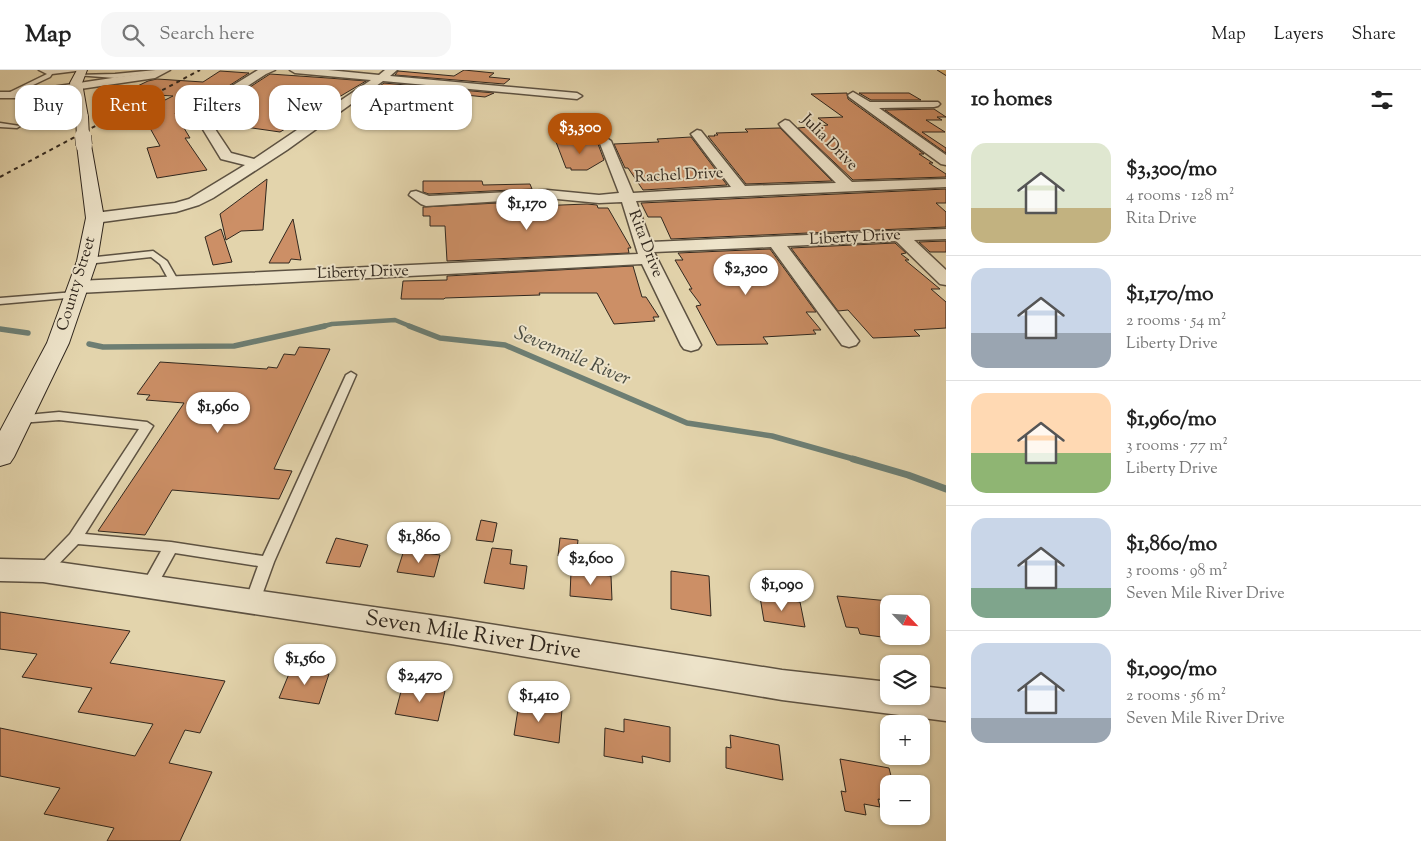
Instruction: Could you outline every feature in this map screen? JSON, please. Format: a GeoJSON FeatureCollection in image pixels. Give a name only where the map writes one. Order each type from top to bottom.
{"type":"FeatureCollection","features":[{"type":"Feature","properties":{"kind":"main road","name":"County Street"},"geometry":{"type":"LineString","coordinates":[[0,457],[58,344],[87,262],[95,218],[84,145],[79,76]]}},
{"type":"Feature","properties":{"kind":"street"},"geometry":{"type":"LineString","coordinates":[[3,96],[79,76],[155,76],[165,70]]}},
{"type":"Feature","properties":{"kind":"street"},"geometry":{"type":"LineString","coordinates":[[256,164],[226,156],[199,113],[263,71],[270,70]]}},
{"type":"Feature","properties":{"kind":"street"},"geometry":{"type":"LineString","coordinates":[[295,70],[577,96]]}},
{"type":"Feature","properties":{"kind":"street"},"geometry":{"type":"LineString","coordinates":[[95,218],[194,202],[256,164],[392,70]]}},
{"type":"Feature","properties":{"kind":"street"},"geometry":{"type":"LineString","coordinates":[[853,95],[946,161]]}},
{"type":"Feature","properties":{"kind":"street"},"geometry":{"type":"LineString","coordinates":[[868,106],[934,104]]}},
{"type":"Feature","properties":{"kind":"street","name":"Julia Drive"},"geometry":{"type":"LineString","coordinates":[[785,124],[848,187]]}},
{"type":"Feature","properties":{"kind":"street"},"geometry":{"type":"LineString","coordinates":[[696,134],[741,191]]}},
{"type":"Feature","properties":{"kind":"street"},"geometry":{"type":"LineString","coordinates":[[916,139],[938,138]]}},
{"type":"Feature","properties":{"kind":"street","name":"Rita Drive"},"geometry":{"type":"LineString","coordinates":[[605,141],[627,196],[646,253],[691,345]]}},
{"type":"Feature","properties":{"kind":"street","name":"Rachel Drive"},"geometry":{"type":"LineString","coordinates":[[416,195],[426,201],[547,194],[599,199],[627,196],[946,183]]}},
{"type":"Feature","properties":{"kind":"street","name":"Liberty Drive"},"geometry":{"type":"LineString","coordinates":[[77,291],[174,282],[646,253],[776,242],[946,234]]}},
{"type":"Feature","properties":{"kind":"street"},"geometry":{"type":"LineString","coordinates":[[900,236],[946,280]]}},
{"type":"Feature","properties":{"kind":"street"},"geometry":{"type":"LineString","coordinates":[[776,242],[849,341]]}},
{"type":"Feature","properties":{"kind":"street","name":"Seven Mile River Drive"},"geometry":{"type":"LineString","coordinates":[[0,570],[43,571],[451,631],[782,685],[946,705]]}},
{"type":"Feature","properties":{"kind":"lane"},"geometry":{"type":"LineString","coordinates":[[41,70],[50,73],[79,76]]}},
{"type":"Feature","properties":{"kind":"lane"},"geometry":{"type":"LineString","coordinates":[[3,96],[48,76],[50,73]]}},
{"type":"Feature","properties":{"kind":"lane"},"geometry":{"type":"LineString","coordinates":[[0,125],[15,126]]}},
{"type":"Feature","properties":{"kind":"lane"},"geometry":{"type":"LineString","coordinates":[[87,262],[153,254],[164,263],[174,282]]}},
{"type":"Feature","properties":{"kind":"lane"},"geometry":{"type":"LineString","coordinates":[[0,302],[77,291]]}},
{"type":"Feature","properties":{"kind":"lane"},"geometry":{"type":"LineString","coordinates":[[253,602],[267,562],[351,375]]}},
{"type":"Feature","properties":{"kind":"lane"},"geometry":{"type":"LineString","coordinates":[[20,419],[59,416],[147,426],[76,538],[43,571]]}},
{"type":"Feature","properties":{"kind":"lane"},"geometry":{"type":"LineString","coordinates":[[76,538],[171,547],[267,562]]}},
{"type":"Feature","properties":{"kind":"lane"},"geometry":{"type":"LineString","coordinates":[[149,587],[171,547]]}},
{"type":"Feature","properties":{"kind":"building"},"geometry":{"type":"Polygon","coordinates":[[[464,70],[494,73],[489,77],[510,79],[504,84],[395,75],[398,71],[454,76],[464,70]]]}},
{"type":"Feature","properties":{"kind":"building"},"geometry":{"type":"Polygon","coordinates":[[[220,71],[249,73],[230,85],[175,85],[175,130],[185,130],[190,138],[185,138],[207,170],[157,178],[147,148],[160,146],[151,130],[165,130],[165,100],[173,96],[165,96],[165,85],[140,85],[157,79],[203,82],[220,71]]]}},
{"type":"Feature","properties":{"kind":"building"},"geometry":{"type":"Polygon","coordinates":[[[270,74],[366,81],[359,85],[351,85],[351,90],[341,96],[341,85],[269,85],[269,130],[283,130],[280,132],[259,129],[259,85],[253,85],[270,74]]]}},
{"type":"Feature","properties":{"kind":"building"},"geometry":{"type":"Polygon","coordinates":[[[384,83],[406,85],[381,85],[384,83]]]}},
{"type":"Feature","properties":{"kind":"building"},"geometry":{"type":"Polygon","coordinates":[[[472,91],[494,93],[485,97],[472,96],[472,91]]]}},
{"type":"Feature","properties":{"kind":"building"},"geometry":{"type":"Polygon","coordinates":[[[847,93],[848,99],[924,154],[919,154],[946,174],[946,177],[853,180],[798,128],[828,125],[818,118],[843,117],[811,94],[847,93]]]}},
{"type":"Feature","properties":{"kind":"building"},"geometry":{"type":"Polygon","coordinates":[[[859,93],[909,93],[921,100],[871,100],[859,93]]]}},
{"type":"Feature","properties":{"kind":"building"},"geometry":{"type":"Polygon","coordinates":[[[934,109],[946,117],[937,117],[942,120],[926,120],[945,132],[922,132],[946,148],[946,153],[885,110],[934,109]]]}},
{"type":"Feature","properties":{"kind":"building"},"geometry":{"type":"Polygon","coordinates":[[[780,128],[832,181],[746,184],[708,136],[718,135],[716,133],[748,132],[745,129],[780,128]]]}},
{"type":"Feature","properties":{"kind":"building"},"geometry":{"type":"Polygon","coordinates":[[[691,137],[727,185],[643,190],[628,168],[625,168],[614,144],[659,142],[657,139],[691,137]]]}},
{"type":"Feature","properties":{"kind":"building"},"geometry":{"type":"Polygon","coordinates":[[[556,142],[593,142],[598,144],[604,160],[587,170],[571,170],[571,168],[566,168],[556,142]]]}},
{"type":"Feature","properties":{"kind":"building"},"geometry":{"type":"Polygon","coordinates":[[[267,179],[263,230],[241,231],[226,240],[220,214],[267,179]]]}},
{"type":"Feature","properties":{"kind":"building"},"geometry":{"type":"Polygon","coordinates":[[[423,181],[482,181],[483,185],[530,184],[532,189],[429,194],[423,192],[423,181]]]}},
{"type":"Feature","properties":{"kind":"building"},"geometry":{"type":"Polygon","coordinates":[[[946,189],[946,203],[936,203],[946,212],[946,227],[671,239],[661,217],[648,217],[641,203],[946,189]]]}},
{"type":"Feature","properties":{"kind":"building"},"geometry":{"type":"Polygon","coordinates":[[[535,201],[536,206],[587,204],[597,205],[598,208],[608,208],[631,248],[628,248],[629,253],[447,261],[445,226],[430,226],[430,216],[423,216],[423,207],[535,201]]]}},
{"type":"Feature","properties":{"kind":"building"},"geometry":{"type":"Polygon","coordinates":[[[293,219],[301,260],[291,259],[289,263],[269,263],[293,219]]]}},
{"type":"Feature","properties":{"kind":"building"},"geometry":{"type":"Polygon","coordinates":[[[221,229],[232,262],[213,265],[205,237],[221,229]]]}},
{"type":"Feature","properties":{"kind":"building"},"geometry":{"type":"Polygon","coordinates":[[[946,241],[946,252],[930,252],[919,242],[946,241]]]}},
{"type":"Feature","properties":{"kind":"building"},"geometry":{"type":"Polygon","coordinates":[[[895,243],[906,253],[901,254],[909,260],[905,260],[940,289],[931,289],[946,302],[946,328],[914,330],[920,336],[873,338],[848,310],[838,311],[791,248],[895,243]]]}},
{"type":"Feature","properties":{"kind":"building"},"geometry":{"type":"Polygon","coordinates":[[[770,249],[816,312],[806,312],[821,330],[813,330],[816,334],[763,337],[768,344],[717,345],[696,306],[701,305],[689,289],[692,289],[675,260],[683,260],[678,253],[770,249]]]}},
{"type":"Feature","properties":{"kind":"building"},"geometry":{"type":"Polygon","coordinates":[[[633,266],[642,297],[646,297],[659,317],[653,317],[655,321],[614,324],[597,293],[539,293],[540,295],[401,299],[403,281],[447,280],[447,276],[633,266]]]}},
{"type":"Feature","properties":{"kind":"building"},"geometry":{"type":"Polygon","coordinates":[[[299,347],[330,349],[274,469],[292,471],[279,499],[172,490],[145,535],[98,531],[184,403],[146,400],[150,395],[137,394],[160,362],[267,369],[268,367],[277,368],[284,354],[295,355],[299,347]]]}},
{"type":"Feature","properties":{"kind":"building"},"geometry":{"type":"Polygon","coordinates":[[[481,520],[497,523],[493,542],[476,540],[481,520]]]}},
{"type":"Feature","properties":{"kind":"building"},"geometry":{"type":"Polygon","coordinates":[[[336,538],[368,545],[360,567],[326,563],[336,538]]]}},
{"type":"Feature","properties":{"kind":"building"},"geometry":{"type":"Polygon","coordinates":[[[560,538],[578,540],[576,559],[558,556],[560,538]]]}},
{"type":"Feature","properties":{"kind":"building"},"geometry":{"type":"Polygon","coordinates":[[[492,548],[512,550],[510,564],[527,566],[524,589],[484,583],[492,548]]]}},
{"type":"Feature","properties":{"kind":"building"},"geometry":{"type":"Polygon","coordinates":[[[404,550],[440,555],[434,577],[397,572],[404,550]]]}},
{"type":"Feature","properties":{"kind":"building"},"geometry":{"type":"Polygon","coordinates":[[[671,571],[709,576],[711,616],[671,609],[671,571]]]}},
{"type":"Feature","properties":{"kind":"building"},"geometry":{"type":"Polygon","coordinates":[[[571,572],[611,576],[612,600],[570,596],[571,572]]]}},
{"type":"Feature","properties":{"kind":"building"},"geometry":{"type":"Polygon","coordinates":[[[837,596],[880,600],[880,637],[860,634],[858,628],[846,627],[837,596]]]}},
{"type":"Feature","properties":{"kind":"building"},"geometry":{"type":"Polygon","coordinates":[[[760,597],[800,602],[805,627],[764,621],[760,597]]]}},
{"type":"Feature","properties":{"kind":"building"},"geometry":{"type":"Polygon","coordinates":[[[0,612],[130,631],[110,663],[225,681],[200,733],[185,730],[169,763],[212,772],[180,841],[107,841],[114,828],[44,814],[60,788],[0,776],[0,728],[135,756],[153,724],[78,712],[92,688],[22,677],[37,654],[0,649],[0,612]]]}},
{"type":"Feature","properties":{"kind":"building"},"geometry":{"type":"Polygon","coordinates":[[[291,669],[329,674],[319,704],[279,698],[291,669]]]}},
{"type":"Feature","properties":{"kind":"building"},"geometry":{"type":"Polygon","coordinates":[[[403,684],[445,691],[438,721],[395,714],[403,684]]]}},
{"type":"Feature","properties":{"kind":"building"},"geometry":{"type":"Polygon","coordinates":[[[519,703],[562,710],[559,743],[514,735],[519,703]]]}},
{"type":"Feature","properties":{"kind":"building"},"geometry":{"type":"Polygon","coordinates":[[[624,719],[670,727],[670,762],[642,756],[643,763],[604,756],[605,728],[624,732],[624,719]]]}},
{"type":"Feature","properties":{"kind":"building"},"geometry":{"type":"Polygon","coordinates":[[[730,735],[779,745],[783,780],[726,768],[726,747],[731,748],[730,735]]]}},
{"type":"Feature","properties":{"kind":"building"},"geometry":{"type":"Polygon","coordinates":[[[840,759],[889,768],[891,775],[880,775],[880,799],[878,799],[880,807],[864,804],[866,815],[845,811],[841,791],[846,792],[840,759]]]}},
{"type":"Feature","properties":{"kind":"waterway","name":"Sevenmile River"},"geometry":{"type":"LineString","coordinates":[[320,327],[332,324],[395,320],[412,327]]}},
{"type":"Feature","properties":{"kind":"waterway","name":"Sevenmile River"},"geometry":{"type":"LineString","coordinates":[[89,344],[103,347],[234,346],[325,326]]}},
{"type":"Feature","properties":{"kind":"waterway","name":"Sevenmile River"},"geometry":{"type":"LineString","coordinates":[[409,326],[440,338],[505,345],[687,423],[772,436],[857,460]]}},
{"type":"Feature","properties":{"kind":"waterway","name":"Sevenmile River"},"geometry":{"type":"LineString","coordinates":[[0,329],[28,333]]}},
{"type":"Feature","properties":{"kind":"waterway","name":"Sevenmile River"},"geometry":{"type":"LineString","coordinates":[[853,459],[908,475],[946,489]]}},
{"type":"Feature","properties":{"kind":"railway"},"geometry":{"type":"LineString","coordinates":[[0,177],[200,70]]}}]}
